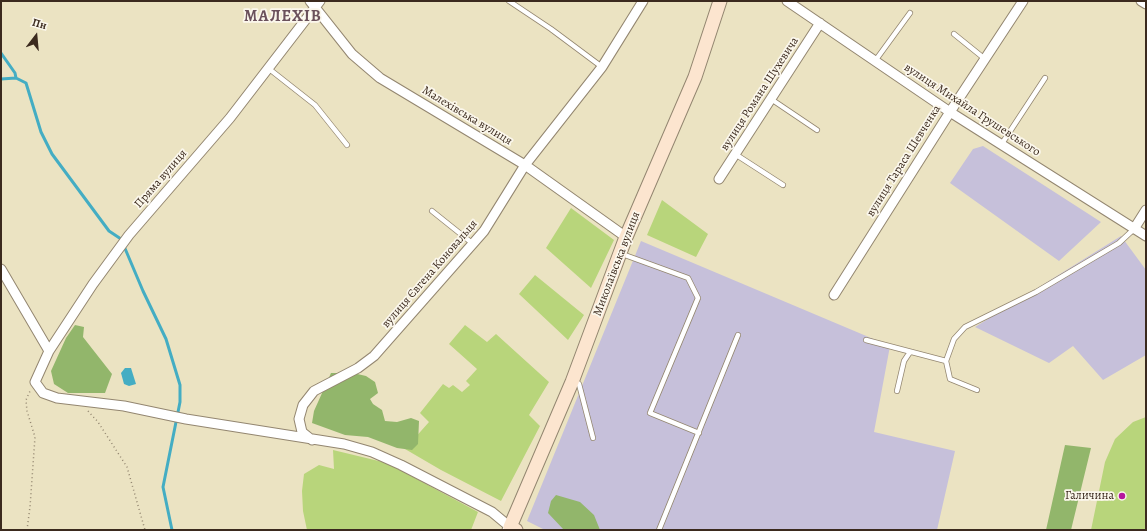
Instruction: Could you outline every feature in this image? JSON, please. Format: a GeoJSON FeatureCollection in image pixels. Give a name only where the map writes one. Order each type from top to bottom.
{"type":"FeatureCollection","features":[{"type":"Feature","properties":{"kind":"main road","name":"Миколаївська вулиця"},"geometry":{"type":"LineString","coordinates":[[511,529],[573,379],[626,237],[695,77],[720,1]]}},
{"type":"Feature","properties":{"kind":"street","name":"вулиця Євгена Коновальця"},"geometry":{"type":"LineString","coordinates":[[313,441],[302,432],[299,419],[303,405],[314,391],[358,368],[374,356],[484,231],[525,165],[602,67],[643,1]]}},
{"type":"Feature","properties":{"kind":"street","name":"вулиця Михайла Грушевського"},"geometry":{"type":"LineString","coordinates":[[787,1],[950,112],[1146,236]]}},
{"type":"Feature","properties":{"kind":"street","name":"вулиця Тараса Шевченка"},"geometry":{"type":"LineString","coordinates":[[834,295],[950,112],[1023,1]]}},
{"type":"Feature","properties":{"kind":"street"},"geometry":{"type":"LineString","coordinates":[[1142,1],[1146,4]]}},
{"type":"Feature","properties":{"kind":"street","name":"Малехівська вулиця"},"geometry":{"type":"LineString","coordinates":[[315,4],[352,54],[380,78],[525,165],[626,237]]}},
{"type":"Feature","properties":{"kind":"street","name":"Пряма вулиця"},"geometry":{"type":"LineString","coordinates":[[35,382],[49,351],[93,284],[129,235],[230,118],[315,4]]}},
{"type":"Feature","properties":{"kind":"street","name":"вулиця Романа Шухевича"},"geometry":{"type":"LineString","coordinates":[[720,179],[820,23]]}},
{"type":"Feature","properties":{"kind":"street"},"geometry":{"type":"LineString","coordinates":[[1134,229],[1146,210]]}},
{"type":"Feature","properties":{"kind":"street"},"geometry":{"type":"LineString","coordinates":[[1,269],[49,351]]}},
{"type":"Feature","properties":{"kind":"street"},"geometry":{"type":"LineString","coordinates":[[35,382],[43,393],[57,398],[79,402],[124,406],[186,419],[313,441],[344,444],[372,452],[401,465],[492,512],[511,529]]}},
{"type":"Feature","properties":{"kind":"lane"},"geometry":{"type":"LineString","coordinates":[[509,1],[551,29],[602,67]]}},
{"type":"Feature","properties":{"kind":"lane"},"geometry":{"type":"LineString","coordinates":[[875,61],[910,13]]}},
{"type":"Feature","properties":{"kind":"lane"},"geometry":{"type":"LineString","coordinates":[[954,34],[985,59]]}},
{"type":"Feature","properties":{"kind":"lane"},"geometry":{"type":"LineString","coordinates":[[268,68],[315,105],[347,145]]}},
{"type":"Feature","properties":{"kind":"lane"},"geometry":{"type":"LineString","coordinates":[[1001,145],[1045,78]]}},
{"type":"Feature","properties":{"kind":"lane"},"geometry":{"type":"LineString","coordinates":[[771,98],[817,130]]}},
{"type":"Feature","properties":{"kind":"lane"},"geometry":{"type":"LineString","coordinates":[[735,154],[783,185]]}},
{"type":"Feature","properties":{"kind":"lane"},"geometry":{"type":"LineString","coordinates":[[432,211],[472,243]]}},
{"type":"Feature","properties":{"kind":"lane"},"geometry":{"type":"LineString","coordinates":[[977,390],[950,379],[946,361],[954,339],[965,328],[1036,292],[1119,243],[1134,229]]}},
{"type":"Feature","properties":{"kind":"lane"},"geometry":{"type":"LineString","coordinates":[[620,253],[688,278],[698,298],[650,413],[699,432]]}},
{"type":"Feature","properties":{"kind":"lane"},"geometry":{"type":"LineString","coordinates":[[659,530],[738,335]]}},
{"type":"Feature","properties":{"kind":"lane"},"geometry":{"type":"LineString","coordinates":[[866,340],[946,361]]}},
{"type":"Feature","properties":{"kind":"lane"},"geometry":{"type":"LineString","coordinates":[[897,391],[904,361],[910,352]]}},
{"type":"Feature","properties":{"kind":"lane"},"geometry":{"type":"LineString","coordinates":[[573,379],[579,384],[593,438]]}},
{"type":"Feature","properties":{"kind":"path"},"geometry":{"type":"LineString","coordinates":[[27,530],[35,437],[27,411],[26,400],[35,382]]}},
{"type":"Feature","properties":{"kind":"path"},"geometry":{"type":"LineString","coordinates":[[79,402],[98,422],[127,467],[145,530]]}},
{"type":"Feature","properties":{"kind":"shaded area"},"geometry":{"type":"Polygon","coordinates":[[[983,146],[1101,222],[1059,261],[950,183],[973,149],[983,146]]]}},
{"type":"Feature","properties":{"kind":"shaded area"},"geometry":{"type":"Polygon","coordinates":[[[1121,236],[1146,270],[1146,355],[1103,380],[1073,346],[1049,363],[975,327],[1121,236]]]}},
{"type":"Feature","properties":{"kind":"shaded area"},"geometry":{"type":"Polygon","coordinates":[[[641,241],[890,346],[874,432],[955,451],[937,530],[545,530],[527,521],[641,241]]]}},
{"type":"Feature","properties":{"kind":"green space"},"geometry":{"type":"Polygon","coordinates":[[[662,200],[708,234],[696,257],[647,235],[662,200]]]}},
{"type":"Feature","properties":{"kind":"green space"},"geometry":{"type":"Polygon","coordinates":[[[571,208],[614,240],[591,288],[546,248],[571,208]]]}},
{"type":"Feature","properties":{"kind":"green space"},"geometry":{"type":"Polygon","coordinates":[[[535,275],[584,315],[568,340],[519,294],[535,275]]]}},
{"type":"Feature","properties":{"kind":"green space"},"geometry":{"type":"Polygon","coordinates":[[[75,325],[84,327],[83,337],[112,374],[105,393],[68,393],[54,384],[51,371],[66,338],[75,325]]]}},
{"type":"Feature","properties":{"kind":"green space"},"geometry":{"type":"Polygon","coordinates":[[[465,325],[487,342],[496,334],[549,382],[529,415],[540,426],[501,501],[441,470],[405,449],[429,422],[420,413],[443,384],[449,388],[453,385],[462,392],[470,385],[466,381],[477,369],[449,344],[465,325]]]}},
{"type":"Feature","properties":{"kind":"green space"},"geometry":{"type":"Polygon","coordinates":[[[331,373],[353,373],[366,376],[375,382],[378,393],[370,399],[373,404],[382,410],[385,421],[397,422],[411,418],[419,421],[418,444],[412,450],[397,448],[368,437],[345,435],[312,423],[314,411],[331,373]]]}},
{"type":"Feature","properties":{"kind":"green space","name":"Галичина"},"geometry":{"type":"Polygon","coordinates":[[[1146,417],[1146,530],[1091,530],[1105,462],[1115,439],[1133,422],[1146,417]]]}},
{"type":"Feature","properties":{"kind":"green space"},"geometry":{"type":"Polygon","coordinates":[[[1065,445],[1091,448],[1071,530],[1046,530],[1065,445]]]}},
{"type":"Feature","properties":{"kind":"green space"},"geometry":{"type":"Polygon","coordinates":[[[333,450],[387,463],[478,512],[471,530],[307,530],[303,511],[302,491],[304,474],[319,465],[334,469],[333,450]]]}},
{"type":"Feature","properties":{"kind":"green space"},"geometry":{"type":"Polygon","coordinates":[[[556,495],[580,502],[594,515],[600,530],[564,530],[548,513],[551,501],[556,495]]]}},
{"type":"Feature","properties":{"kind":"water"},"geometry":{"type":"Polygon","coordinates":[[[125,368],[131,368],[136,384],[129,386],[124,384],[121,373],[125,368]]]}},
{"type":"Feature","properties":{"kind":"waterway"},"geometry":{"type":"LineString","coordinates":[[1,53],[15,73],[16,78]]}},
{"type":"Feature","properties":{"kind":"waterway"},"geometry":{"type":"LineString","coordinates":[[1,79],[16,78],[26,83],[41,132],[52,154],[109,231],[121,239],[143,291],[166,339],[180,385],[180,402],[163,487],[172,530]]}},
{"type":"Feature","properties":{"kind":"place","name":"Галичина"},"geometry":{"type":"Point","coordinates":[1122,496]}},
{"type":"Feature","properties":{"kind":"district","name":"МАЛЕХІВ"},"geometry":{"type":"Point","coordinates":[283,17]}}]}
